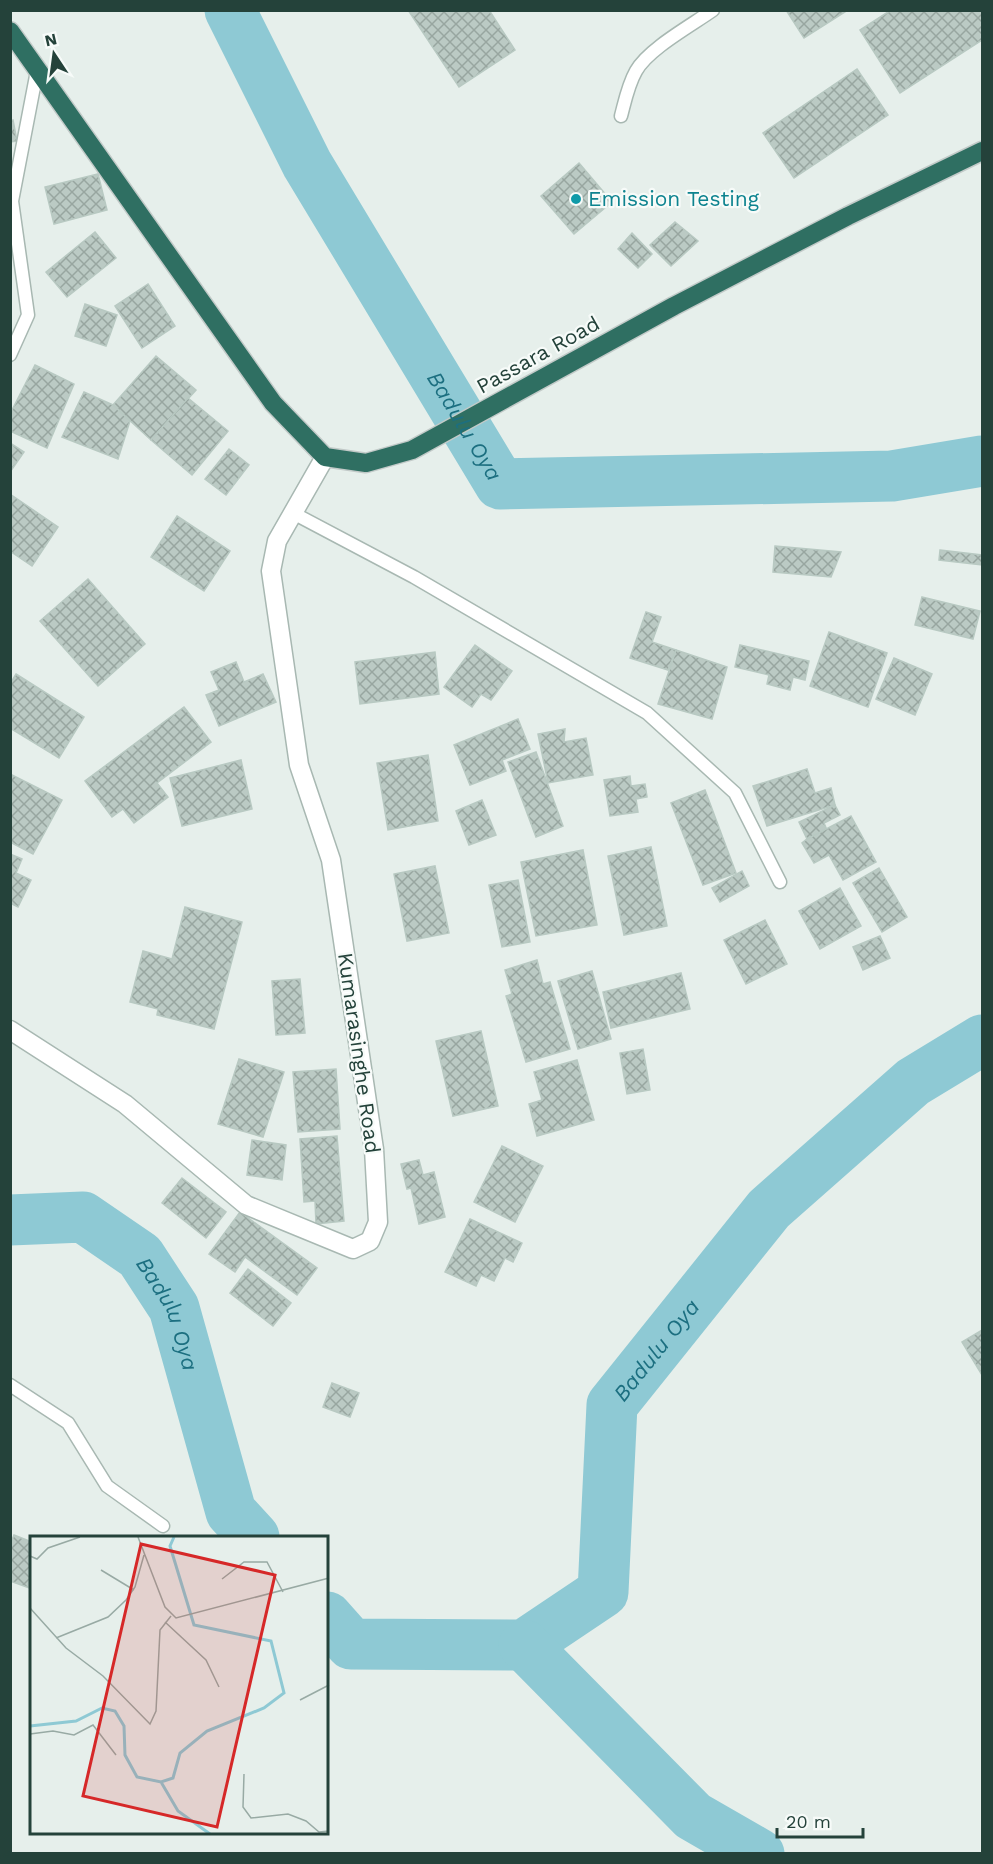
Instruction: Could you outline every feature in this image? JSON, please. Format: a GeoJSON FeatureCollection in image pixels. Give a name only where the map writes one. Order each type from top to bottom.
{"type":"FeatureCollection","features":[{"type":"Feature","properties":{"kind":"highway"},"geometry":{"type":"LineString","coordinates":[[10,31],[273,403],[325,457]]}},
{"type":"Feature","properties":{"kind":"highway","name":"Passara Road"},"geometry":{"type":"LineString","coordinates":[[325,457],[366,463],[411,450],[674,306],[848,216],[982,151]]}},
{"type":"Feature","properties":{"kind":"street","name":"Kumarasinghe Road"},"geometry":{"type":"LineString","coordinates":[[10,1030],[125,1104],[246,1205],[353,1249],[370,1241],[378,1222],[374,1149],[369,1115],[331,860],[299,765],[271,571],[277,541],[325,457]]}},
{"type":"Feature","properties":{"kind":"lane"},"geometry":{"type":"LineString","coordinates":[[621,116],[626,95],[637,69],[667,40],[713,10]]}},
{"type":"Feature","properties":{"kind":"lane"},"geometry":{"type":"LineString","coordinates":[[10,355],[15,333],[28,315],[12,201],[37,71]]}},
{"type":"Feature","properties":{"kind":"lane"},"geometry":{"type":"LineString","coordinates":[[293,513],[414,577],[648,712],[735,792],[780,882]]}},
{"type":"Feature","properties":{"kind":"lane"},"geometry":{"type":"LineString","coordinates":[[10,1385],[68,1423],[108,1486],[163,1526]]}},
{"type":"Feature","properties":{"kind":"building"},"geometry":{"type":"Polygon","coordinates":[[[408,10],[489,10],[515,50],[459,87],[408,10]]]}},
{"type":"Feature","properties":{"kind":"building"},"geometry":{"type":"Polygon","coordinates":[[[786,10],[848,10],[804,38],[786,10]]]}},
{"type":"Feature","properties":{"kind":"building"},"geometry":{"type":"Polygon","coordinates":[[[891,10],[982,10],[982,40],[900,93],[860,30],[891,10]]]}},
{"type":"Feature","properties":{"kind":"building"},"geometry":{"type":"Polygon","coordinates":[[[857,69],[888,115],[794,178],[763,133],[857,69]]]}},
{"type":"Feature","properties":{"kind":"building"},"geometry":{"type":"Polygon","coordinates":[[[13,120],[17,141],[10,142],[10,121],[13,120]]]}},
{"type":"Feature","properties":{"kind":"building","name":"Emission Testing"},"geometry":{"type":"Polygon","coordinates":[[[579,163],[612,202],[574,234],[541,196],[579,163]]]}},
{"type":"Feature","properties":{"kind":"building"},"geometry":{"type":"Polygon","coordinates":[[[98,174],[107,210],[54,224],[45,187],[98,174]]]}},
{"type":"Feature","properties":{"kind":"building"},"geometry":{"type":"Polygon","coordinates":[[[675,222],[698,241],[671,266],[650,245],[675,222]]]}},
{"type":"Feature","properties":{"kind":"building"},"geometry":{"type":"Polygon","coordinates":[[[95,232],[116,258],[67,297],[46,272],[95,232]]]}},
{"type":"Feature","properties":{"kind":"building"},"geometry":{"type":"Polygon","coordinates":[[[632,233],[652,254],[638,268],[618,249],[632,233]]]}},
{"type":"Feature","properties":{"kind":"building"},"geometry":{"type":"Polygon","coordinates":[[[148,284],[175,326],[142,348],[115,306],[148,284]]]}},
{"type":"Feature","properties":{"kind":"building"},"geometry":{"type":"Polygon","coordinates":[[[85,304],[117,315],[106,346],[75,336],[85,304]]]}},
{"type":"Feature","properties":{"kind":"building"},"geometry":{"type":"Polygon","coordinates":[[[156,356],[196,390],[151,440],[113,405],[156,356]]]}},
{"type":"Feature","properties":{"kind":"building"},"geometry":{"type":"Polygon","coordinates":[[[35,365],[74,384],[47,448],[10,431],[10,414],[35,365]]]}},
{"type":"Feature","properties":{"kind":"building"},"geometry":{"type":"Polygon","coordinates":[[[84,392],[113,405],[130,421],[118,459],[62,437],[84,392]]]}},
{"type":"Feature","properties":{"kind":"building"},"geometry":{"type":"Polygon","coordinates":[[[188,398],[228,431],[192,475],[151,440],[188,398]]]}},
{"type":"Feature","properties":{"kind":"building"},"geometry":{"type":"Polygon","coordinates":[[[10,443],[24,452],[10,472],[10,443]]]}},
{"type":"Feature","properties":{"kind":"building"},"geometry":{"type":"Polygon","coordinates":[[[229,449],[249,465],[226,495],[205,479],[229,449]]]}},
{"type":"Feature","properties":{"kind":"building"},"geometry":{"type":"Polygon","coordinates":[[[10,494],[58,527],[32,566],[10,551],[10,494]]]}},
{"type":"Feature","properties":{"kind":"building"},"geometry":{"type":"Polygon","coordinates":[[[177,516],[230,551],[204,591],[151,557],[177,516]]]}},
{"type":"Feature","properties":{"kind":"building"},"geometry":{"type":"Polygon","coordinates":[[[775,546],[841,552],[831,577],[773,572],[775,546]]]}},
{"type":"Feature","properties":{"kind":"building"},"geometry":{"type":"Polygon","coordinates":[[[940,550],[982,555],[982,565],[939,560],[940,550]]]}},
{"type":"Feature","properties":{"kind":"building"},"geometry":{"type":"Polygon","coordinates":[[[88,579],[145,644],[98,686],[40,621],[88,579]]]}},
{"type":"Feature","properties":{"kind":"building"},"geometry":{"type":"Polygon","coordinates":[[[922,597],[980,611],[973,639],[915,625],[922,597]]]}},
{"type":"Feature","properties":{"kind":"building"},"geometry":{"type":"Polygon","coordinates":[[[646,612],[661,617],[652,642],[676,650],[668,670],[630,658],[646,612]]]}},
{"type":"Feature","properties":{"kind":"building"},"geometry":{"type":"Polygon","coordinates":[[[829,632],[887,653],[868,707],[810,686],[829,632]]]}},
{"type":"Feature","properties":{"kind":"building"},"geometry":{"type":"Polygon","coordinates":[[[475,645],[512,671],[491,700],[481,694],[472,707],[444,687],[475,645]]]}},
{"type":"Feature","properties":{"kind":"building"},"geometry":{"type":"Polygon","coordinates":[[[740,645],[809,661],[805,680],[793,677],[790,690],[767,684],[769,675],[735,667],[740,645]]]}},
{"type":"Feature","properties":{"kind":"building"},"geometry":{"type":"Polygon","coordinates":[[[676,650],[727,667],[712,719],[658,704],[676,650]]]}},
{"type":"Feature","properties":{"kind":"building"},"geometry":{"type":"Polygon","coordinates":[[[435,652],[439,694],[360,704],[355,662],[435,652]]]}},
{"type":"Feature","properties":{"kind":"building"},"geometry":{"type":"Polygon","coordinates":[[[894,658],[932,674],[915,715],[876,699],[894,658]]]}},
{"type":"Feature","properties":{"kind":"building"},"geometry":{"type":"Polygon","coordinates":[[[236,662],[244,682],[263,674],[276,702],[219,726],[206,695],[219,690],[211,672],[236,662]]]}},
{"type":"Feature","properties":{"kind":"building"},"geometry":{"type":"Polygon","coordinates":[[[16,674],[84,717],[59,758],[10,728],[10,684],[16,674]]]}},
{"type":"Feature","properties":{"kind":"building"},"geometry":{"type":"Polygon","coordinates":[[[184,707],[211,742],[157,783],[168,797],[134,823],[123,809],[112,817],[85,781],[184,707]]]}},
{"type":"Feature","properties":{"kind":"building"},"geometry":{"type":"Polygon","coordinates":[[[518,719],[530,749],[502,760],[506,771],[470,785],[454,745],[518,719]]]}},
{"type":"Feature","properties":{"kind":"building"},"geometry":{"type":"Polygon","coordinates":[[[565,729],[564,742],[586,738],[593,775],[548,783],[538,734],[565,729]]]}},
{"type":"Feature","properties":{"kind":"building"},"geometry":{"type":"Polygon","coordinates":[[[536,752],[563,826],[536,837],[508,762],[536,752]]]}},
{"type":"Feature","properties":{"kind":"building"},"geometry":{"type":"Polygon","coordinates":[[[428,755],[438,821],[388,830],[377,763],[428,755]]]}},
{"type":"Feature","properties":{"kind":"building"},"geometry":{"type":"Polygon","coordinates":[[[241,760],[252,809],[182,826],[170,778],[241,760]]]}},
{"type":"Feature","properties":{"kind":"building"},"geometry":{"type":"Polygon","coordinates":[[[807,769],[815,793],[831,788],[835,805],[767,826],[753,786],[807,769]]]}},
{"type":"Feature","properties":{"kind":"building"},"geometry":{"type":"Polygon","coordinates":[[[10,774],[62,800],[33,854],[10,842],[10,774]]]}},
{"type":"Feature","properties":{"kind":"building"},"geometry":{"type":"Polygon","coordinates":[[[630,776],[631,786],[645,784],[647,797],[636,799],[638,812],[610,816],[604,780],[630,776]]]}},
{"type":"Feature","properties":{"kind":"building"},"geometry":{"type":"Polygon","coordinates":[[[705,790],[736,873],[703,885],[671,803],[705,790]]]}},
{"type":"Feature","properties":{"kind":"building"},"geometry":{"type":"Polygon","coordinates":[[[482,800],[496,835],[469,845],[456,811],[482,800]]]}},
{"type":"Feature","properties":{"kind":"building"},"geometry":{"type":"Polygon","coordinates":[[[835,805],[840,815],[824,823],[827,830],[807,839],[799,822],[835,805]]]}},
{"type":"Feature","properties":{"kind":"building"},"geometry":{"type":"Polygon","coordinates":[[[851,816],[876,862],[843,880],[829,855],[814,863],[802,843],[851,816]]]}},
{"type":"Feature","properties":{"kind":"building"},"geometry":{"type":"Polygon","coordinates":[[[651,847],[667,926],[624,935],[608,856],[651,847]]]}},
{"type":"Feature","properties":{"kind":"building"},"geometry":{"type":"Polygon","coordinates":[[[583,850],[597,925],[536,936],[521,862],[583,850]]]}},
{"type":"Feature","properties":{"kind":"building"},"geometry":{"type":"Polygon","coordinates":[[[10,854],[22,859],[16,873],[31,880],[18,907],[10,903],[10,854]]]}},
{"type":"Feature","properties":{"kind":"building"},"geometry":{"type":"Polygon","coordinates":[[[435,866],[449,933],[407,941],[394,874],[435,866]]]}},
{"type":"Feature","properties":{"kind":"building"},"geometry":{"type":"Polygon","coordinates":[[[879,868],[907,917],[882,932],[853,883],[879,868]]]}},
{"type":"Feature","properties":{"kind":"building"},"geometry":{"type":"Polygon","coordinates":[[[742,871],[749,886],[720,902],[712,888],[742,871]]]}},
{"type":"Feature","properties":{"kind":"building"},"geometry":{"type":"Polygon","coordinates":[[[518,880],[530,942],[502,947],[489,885],[518,880]]]}},
{"type":"Feature","properties":{"kind":"building"},"geometry":{"type":"Polygon","coordinates":[[[840,888],[861,926],[820,949],[799,911],[840,888]]]}},
{"type":"Feature","properties":{"kind":"building"},"geometry":{"type":"Polygon","coordinates":[[[185,907],[242,922],[214,1029],[157,1015],[158,1009],[130,1002],[143,951],[172,959],[185,907]]]}},
{"type":"Feature","properties":{"kind":"building"},"geometry":{"type":"Polygon","coordinates":[[[765,920],[787,964],[746,984],[724,940],[765,920]]]}},
{"type":"Feature","properties":{"kind":"building"},"geometry":{"type":"Polygon","coordinates":[[[880,936],[890,958],[863,970],[853,947],[880,936]]]}},
{"type":"Feature","properties":{"kind":"building"},"geometry":{"type":"Polygon","coordinates":[[[537,960],[543,984],[550,982],[570,1049],[526,1062],[506,996],[512,994],[505,970],[537,960]]]}},
{"type":"Feature","properties":{"kind":"building"},"geometry":{"type":"Polygon","coordinates":[[[592,971],[611,1039],[578,1049],[558,981],[592,971]]]}},
{"type":"Feature","properties":{"kind":"building"},"geometry":{"type":"Polygon","coordinates":[[[681,973],[690,1009],[611,1028],[603,992],[681,973]]]}},
{"type":"Feature","properties":{"kind":"building"},"geometry":{"type":"Polygon","coordinates":[[[300,979],[305,1033],[276,1035],[272,981],[300,979]]]}},
{"type":"Feature","properties":{"kind":"building"},"geometry":{"type":"Polygon","coordinates":[[[481,1031],[498,1106],[453,1116],[436,1041],[481,1031]]]}},
{"type":"Feature","properties":{"kind":"building"},"geometry":{"type":"Polygon","coordinates":[[[643,1049],[650,1090],[627,1094],[620,1053],[643,1049]]]}},
{"type":"Feature","properties":{"kind":"building"},"geometry":{"type":"Polygon","coordinates":[[[239,1059],[284,1072],[263,1137],[218,1124],[239,1059]]]}},
{"type":"Feature","properties":{"kind":"building"},"geometry":{"type":"Polygon","coordinates":[[[577,1060],[594,1120],[537,1136],[529,1104],[542,1100],[534,1072],[577,1060]]]}},
{"type":"Feature","properties":{"kind":"building"},"geometry":{"type":"Polygon","coordinates":[[[336,1069],[340,1129],[298,1132],[293,1072],[336,1069]]]}},
{"type":"Feature","properties":{"kind":"building"},"geometry":{"type":"Polygon","coordinates":[[[337,1136],[344,1221],[316,1224],[315,1201],[304,1202],[300,1139],[337,1136]]]}},
{"type":"Feature","properties":{"kind":"building"},"geometry":{"type":"Polygon","coordinates":[[[252,1140],[286,1145],[282,1180],[247,1175],[252,1140]]]}},
{"type":"Feature","properties":{"kind":"building"},"geometry":{"type":"Polygon","coordinates":[[[502,1146],[543,1166],[515,1222],[474,1202],[502,1146]]]}},
{"type":"Feature","properties":{"kind":"building"},"geometry":{"type":"Polygon","coordinates":[[[419,1160],[423,1175],[434,1172],[445,1217],[419,1224],[411,1188],[407,1189],[401,1164],[419,1160]]]}},
{"type":"Feature","properties":{"kind":"building"},"geometry":{"type":"Polygon","coordinates":[[[182,1178],[226,1212],[206,1238],[162,1203],[182,1178]]]}},
{"type":"Feature","properties":{"kind":"building"},"geometry":{"type":"Polygon","coordinates":[[[240,1212],[317,1268],[297,1295],[245,1257],[235,1272],[209,1254],[240,1212]]]}},
{"type":"Feature","properties":{"kind":"building"},"geometry":{"type":"Polygon","coordinates":[[[470,1219],[522,1243],[513,1262],[505,1258],[494,1281],[481,1275],[476,1286],[445,1272],[470,1219]]]}},
{"type":"Feature","properties":{"kind":"building"},"geometry":{"type":"Polygon","coordinates":[[[248,1269],[291,1303],[273,1326],[230,1293],[248,1269]]]}},
{"type":"Feature","properties":{"kind":"building"},"geometry":{"type":"Polygon","coordinates":[[[982,1330],[982,1375],[962,1342],[982,1330]]]}},
{"type":"Feature","properties":{"kind":"building"},"geometry":{"type":"Polygon","coordinates":[[[332,1383],[359,1393],[350,1417],[323,1407],[332,1383]]]}},
{"type":"Feature","properties":{"kind":"building"},"geometry":{"type":"Polygon","coordinates":[[[14,1535],[30,1541],[30,1588],[10,1581],[10,1545],[14,1535]]]}},
{"type":"Feature","properties":{"kind":"waterway","name":"Badulu Oya"},"geometry":{"type":"LineString","coordinates":[[230,10],[307,164],[500,484],[892,476],[982,461]]}},
{"type":"Feature","properties":{"kind":"waterway","name":"Badulu Oya"},"geometry":{"type":"LineString","coordinates":[[328,1618],[351,1644],[524,1645],[603,1592],[612,1405],[769,1209],[913,1082],[982,1040]]}},
{"type":"Feature","properties":{"kind":"waterway","name":"Badulu Oya"},"geometry":{"type":"LineString","coordinates":[[10,1220],[83,1217],[140,1256],[174,1308],[231,1512],[253,1536]]}},
{"type":"Feature","properties":{"kind":"waterway"},"geometry":{"type":"LineString","coordinates":[[524,1645],[693,1816],[759,1854]]}},
{"type":"Feature","properties":{"kind":"place","name":"Emission Testing"},"geometry":{"type":"Point","coordinates":[576,199]}}]}
